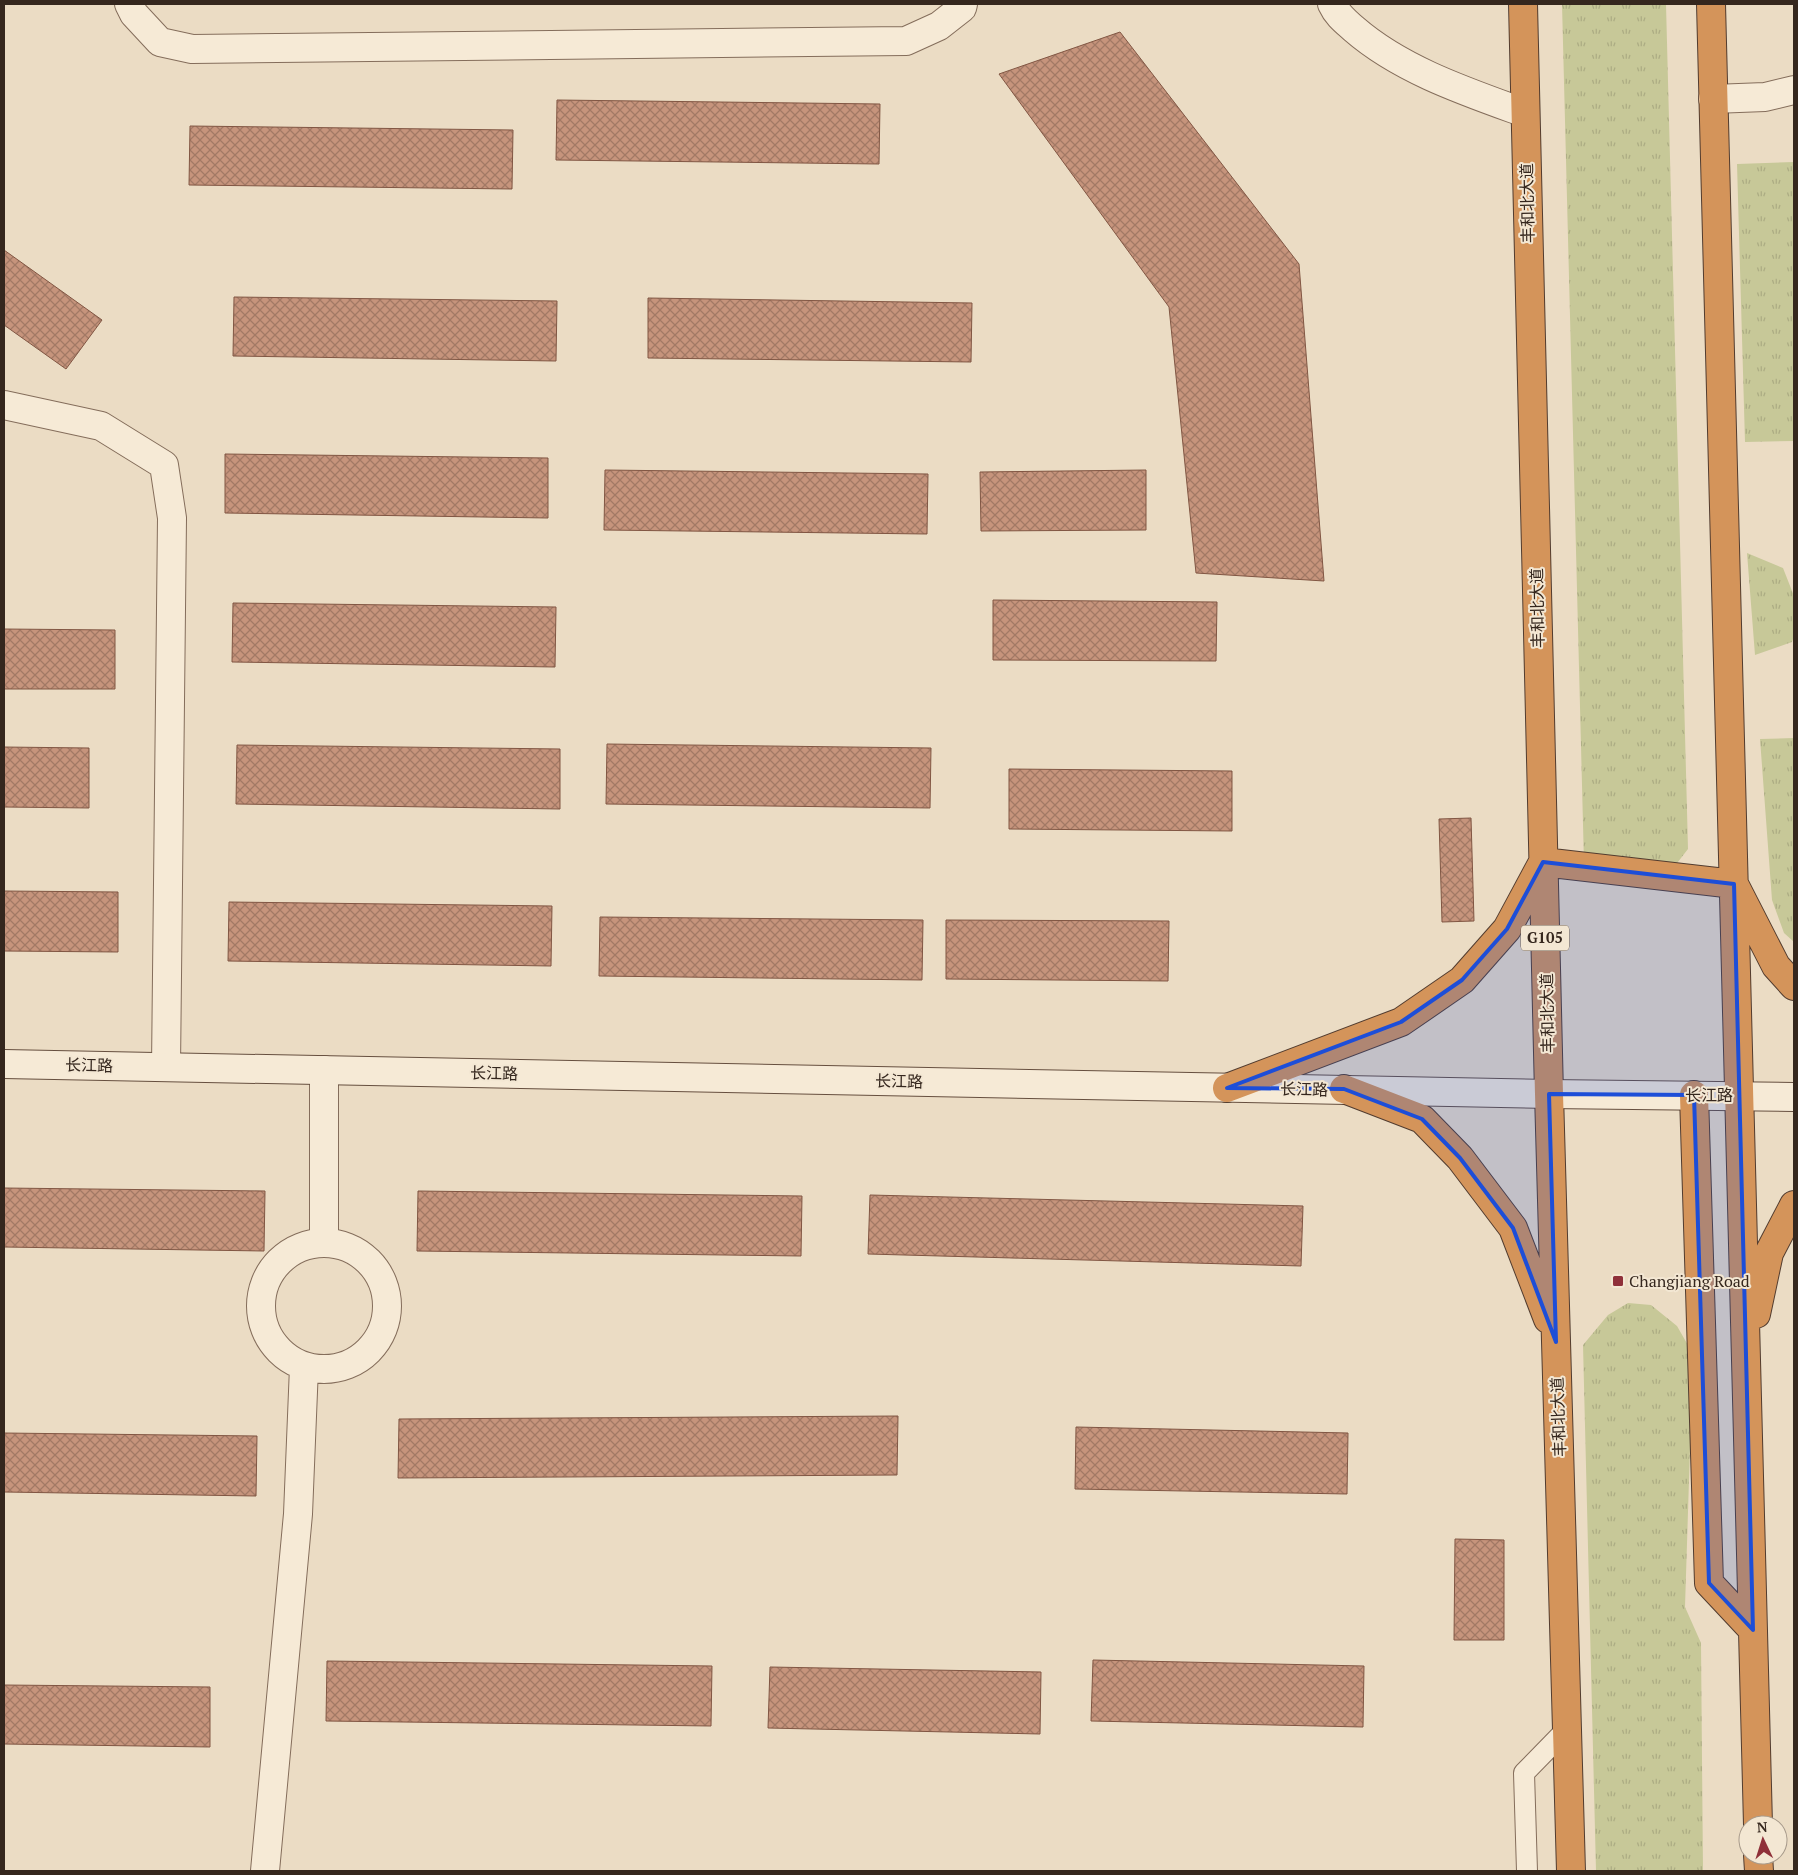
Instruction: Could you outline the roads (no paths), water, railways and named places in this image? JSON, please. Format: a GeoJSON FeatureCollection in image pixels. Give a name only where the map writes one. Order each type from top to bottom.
{"type":"FeatureCollection","features":[{"type":"Feature","properties":{"kind":"highway","name":"丰和北大道"},"geometry":{"type":"LineString","coordinates":[[1522,4],[1549,1094],[1571,1871]]}},
{"type":"Feature","properties":{"kind":"highway"},"geometry":{"type":"LineString","coordinates":[[1711,4],[1758,1815]]}},
{"type":"Feature","properties":{"kind":"highway"},"geometry":{"type":"LineString","coordinates":[[1227,1088],[1401,1022],[1462,980],[1507,929],[1543,862],[1734,884]]}},
{"type":"Feature","properties":{"kind":"highway"},"geometry":{"type":"LineString","coordinates":[[1734,884],[1776,966],[1794,986]]}},
{"type":"Feature","properties":{"kind":"highway"},"geometry":{"type":"LineString","coordinates":[[1344,1089],[1422,1119],[1460,1158],[1513,1228],[1556,1342]]}},
{"type":"Feature","properties":{"kind":"highway"},"geometry":{"type":"LineString","coordinates":[[1694,1095],[1709,1583],[1753,1630]]}},
{"type":"Feature","properties":{"kind":"highway"},"geometry":{"type":"LineString","coordinates":[[1746,1362],[1769,1253],[1794,1205]]}},
{"type":"Feature","properties":{"kind":"street"},"geometry":{"type":"LineString","coordinates":[[129,4],[134,14],[160,42],[192,49],[906,40],[939,26],[962,8],[963,4]]}},
{"type":"Feature","properties":{"kind":"street"},"geometry":{"type":"LineString","coordinates":[[1332,4],[1336,13],[1373,46],[1408,66],[1461,89],[1525,113]]}},
{"type":"Feature","properties":{"kind":"street"},"geometry":{"type":"LineString","coordinates":[[1714,99],[1765,97],[1794,90]]}},
{"type":"Feature","properties":{"kind":"street"},"geometry":{"type":"LineString","coordinates":[[4,405],[101,426],[164,465],[172,518],[166,1067]]}},
{"type":"Feature","properties":{"kind":"street","name":"长江路"},"geometry":{"type":"LineString","coordinates":[[4,1064],[1549,1094],[1794,1097]]}},
{"type":"Feature","properties":{"kind":"street"},"geometry":{"type":"LineString","coordinates":[[324,1070],[324,1243]]}},
{"type":"Feature","properties":{"kind":"street"},"geometry":{"type":"LineString","coordinates":[[324,1243],[346,1247],[365,1258],[379,1274],[387,1294],[387,1316],[380,1337],[366,1354],[347,1365],[325,1370],[304,1367],[286,1357],[272,1343],[263,1326],[260,1306],[263,1287],[272,1268],[287,1255],[305,1246],[324,1243]]}},
{"type":"Feature","properties":{"kind":"street"},"geometry":{"type":"LineString","coordinates":[[265,1871],[298,1514],[304,1367]]}},
{"type":"Feature","properties":{"kind":"lane"},"geometry":{"type":"LineString","coordinates":[[1527,1871],[1524,1773],[1567,1729]]}},
{"type":"Feature","properties":{"kind":"place","name":"Changjiang Road"},"geometry":{"type":"Point","coordinates":[1618,1281]}}]}
